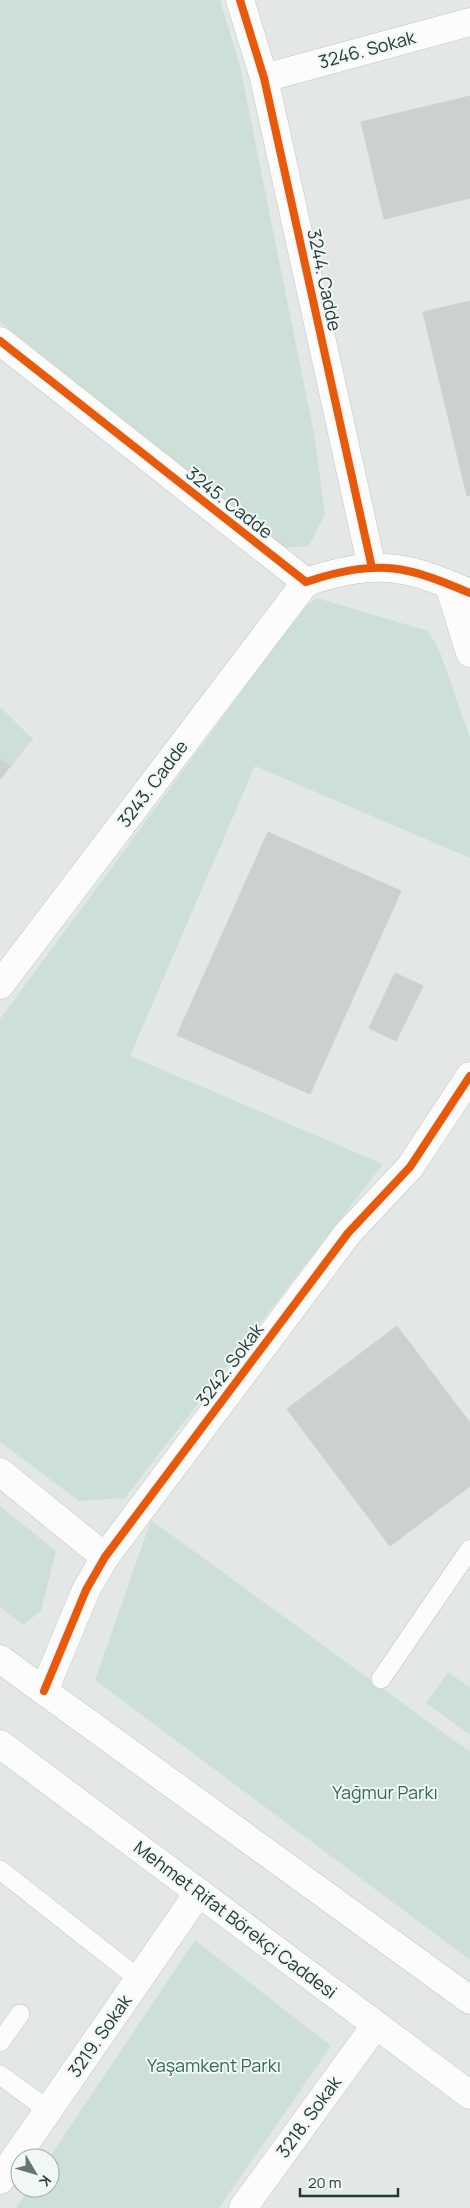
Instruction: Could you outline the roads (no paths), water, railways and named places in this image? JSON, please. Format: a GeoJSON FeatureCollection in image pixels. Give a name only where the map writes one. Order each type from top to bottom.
{"type":"FeatureCollection","features":[{"type":"Feature","properties":{"kind":"street","name":"3244. Cadde"},"geometry":{"type":"LineString","coordinates":[[240,0],[264,78],[372,568]]}},
{"type":"Feature","properties":{"kind":"street","name":"3246. Sokak"},"geometry":{"type":"LineString","coordinates":[[264,78],[470,22]]}},
{"type":"Feature","properties":{"kind":"street","name":"3245. Cadde"},"geometry":{"type":"LineString","coordinates":[[0,341],[306,582]]}},
{"type":"Feature","properties":{"kind":"street"},"geometry":{"type":"LineString","coordinates":[[306,582],[339,571],[372,568],[408,570],[459,589],[470,654]]}},
{"type":"Feature","properties":{"kind":"street","name":"3243. Cadde"},"geometry":{"type":"LineString","coordinates":[[0,985],[306,582]]}},
{"type":"Feature","properties":{"kind":"street","name":"3242. Sokak"},"geometry":{"type":"LineString","coordinates":[[44,1691],[86,1590],[105,1556],[348,1233],[396,1185],[410,1167],[470,1076]]}},
{"type":"Feature","properties":{"kind":"street"},"geometry":{"type":"LineString","coordinates":[[0,1472],[105,1556]]}},
{"type":"Feature","properties":{"kind":"street"},"geometry":{"type":"LineString","coordinates":[[0,1658],[470,2000]]}},
{"type":"Feature","properties":{"kind":"street","name":"Mehmet Rifat Börekçi Caddesi"},"geometry":{"type":"LineString","coordinates":[[0,1744],[375,2026],[470,2095]]}},
{"type":"Feature","properties":{"kind":"street","name":"3219. Sokak"},"geometry":{"type":"LineString","coordinates":[[0,2180],[199,1892]]}},
{"type":"Feature","properties":{"kind":"street","name":"3218. Sokak"},"geometry":{"type":"LineString","coordinates":[[243,2208],[375,2026]]}},
{"type":"Feature","properties":{"kind":"lane"},"geometry":{"type":"LineString","coordinates":[[381,1679],[470,1549]]}},
{"type":"Feature","properties":{"kind":"lane"},"geometry":{"type":"LineString","coordinates":[[0,1870],[139,1979]]}},
{"type":"Feature","properties":{"kind":"lane"},"geometry":{"type":"LineString","coordinates":[[0,2042],[20,2014]]}},
{"type":"Feature","properties":{"kind":"lane"},"geometry":{"type":"LineString","coordinates":[[0,2075],[48,2110]]}},
{"type":"Feature","properties":{"kind":"park label","name":"Yağmur Parkı"},"geometry":{"type":"Point","coordinates":[385,1793]}},
{"type":"Feature","properties":{"kind":"park label","name":"Yaşamkent Parkı"},"geometry":{"type":"Point","coordinates":[214,2066]}}]}
